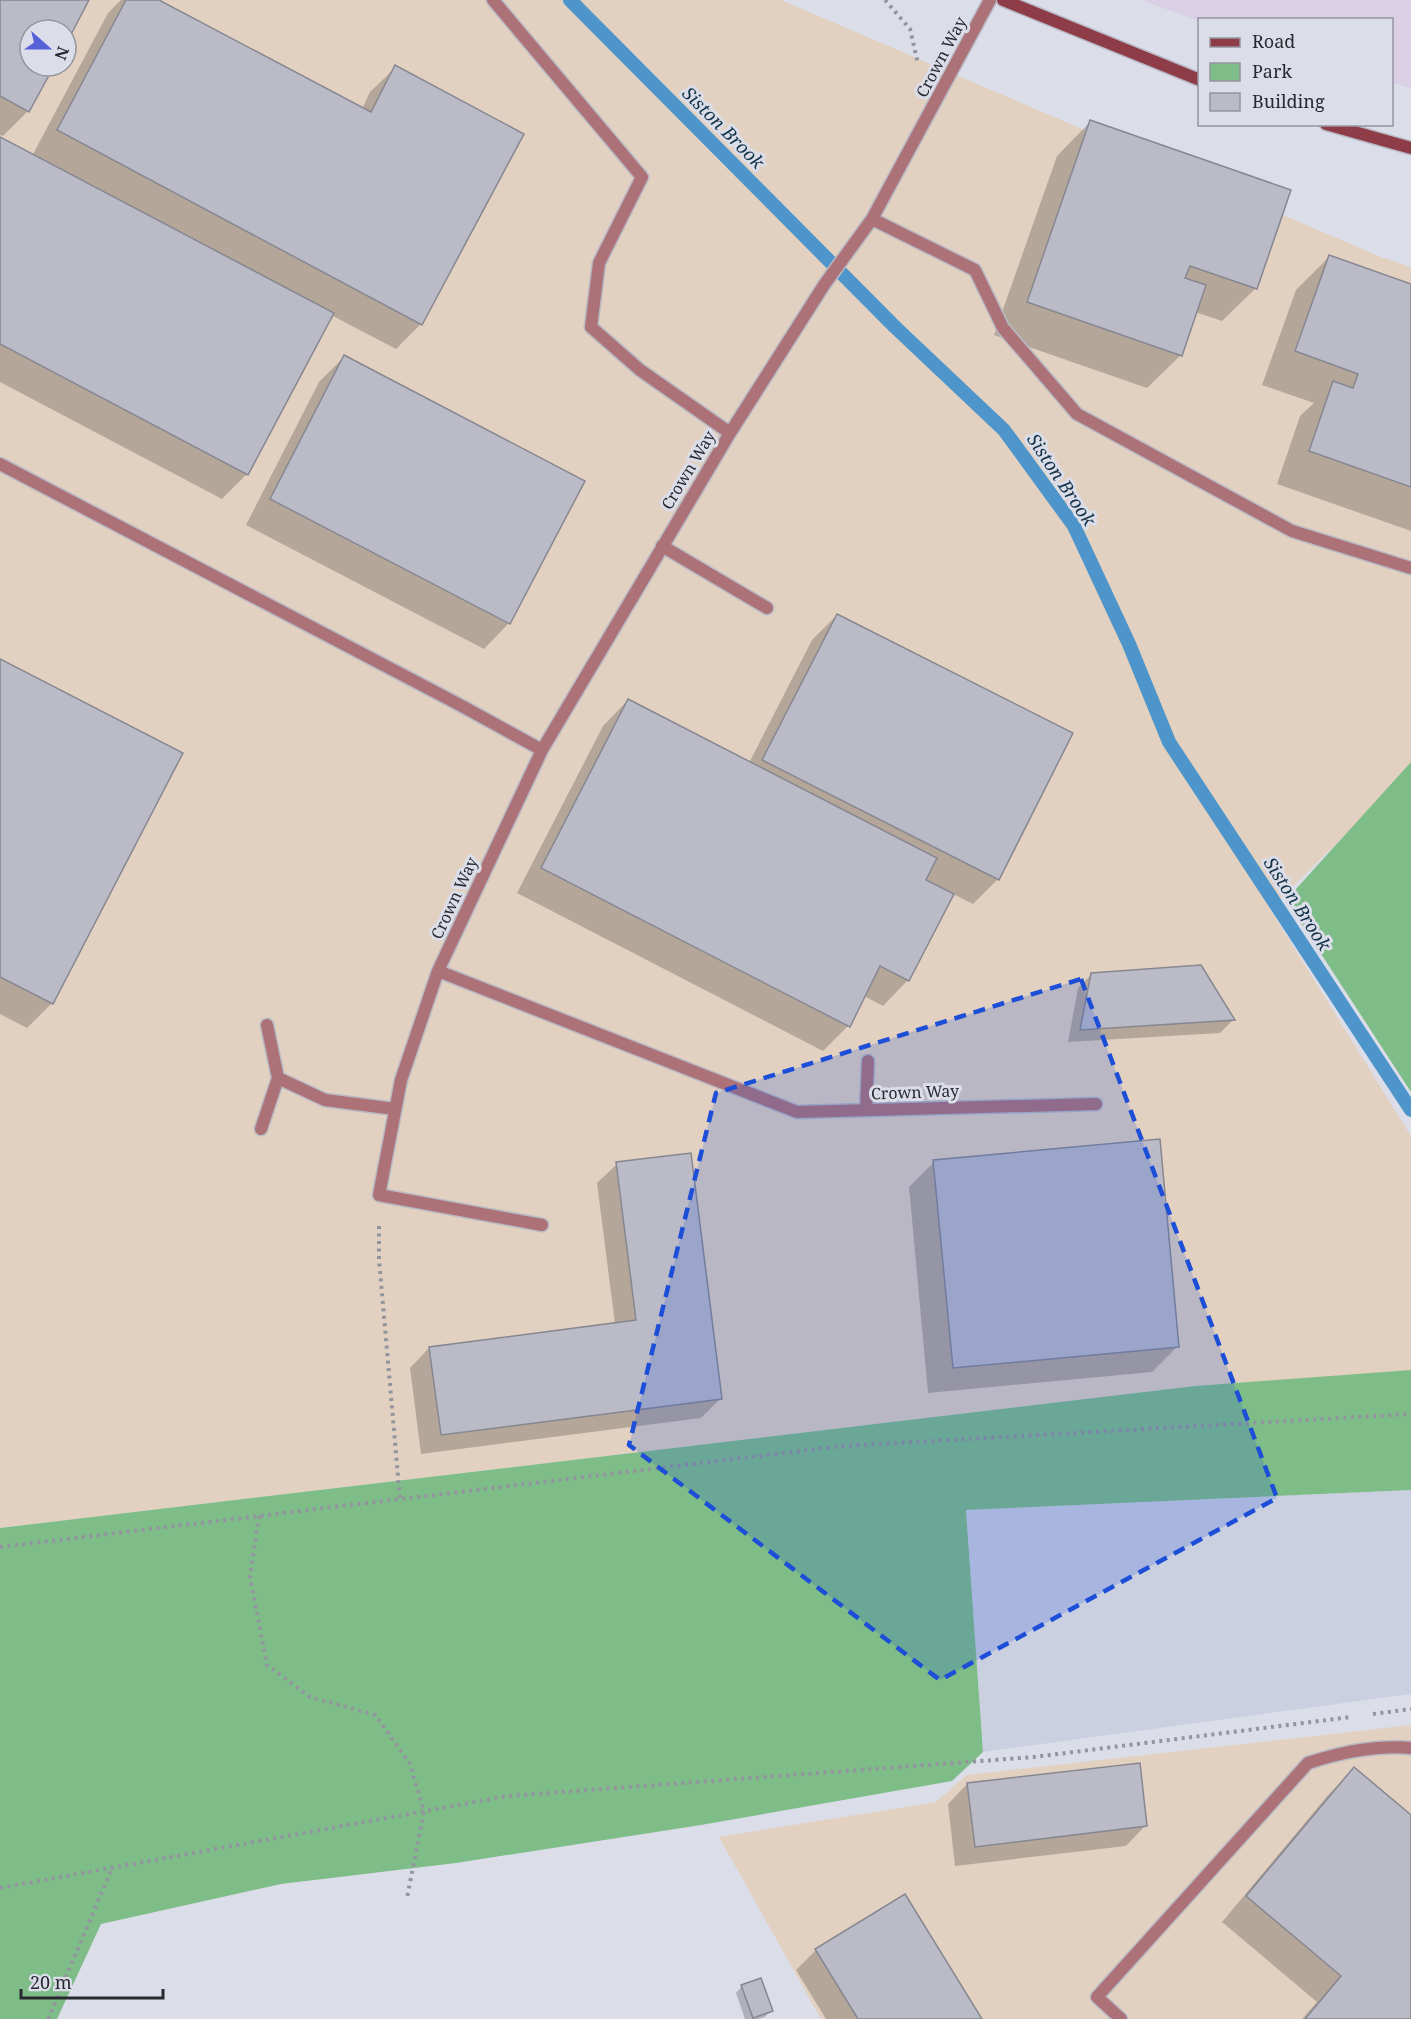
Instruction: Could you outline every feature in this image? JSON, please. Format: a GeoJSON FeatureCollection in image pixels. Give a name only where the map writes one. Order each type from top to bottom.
{"type":"FeatureCollection","features":[{"type":"Feature","properties":{"kind":"street"},"geometry":{"type":"LineString","coordinates":[[1007,1],[1198,79]]}},
{"type":"Feature","properties":{"kind":"street"},"geometry":{"type":"LineString","coordinates":[[1333,126],[1411,148]]}},
{"type":"Feature","properties":{"kind":"lane"},"geometry":{"type":"LineString","coordinates":[[493,0],[642,177],[599,263],[591,327],[640,370],[730,433]]}},
{"type":"Feature","properties":{"kind":"lane","name":"Crown Way"},"geometry":{"type":"LineString","coordinates":[[379,1196],[400,1080],[438,971],[542,750],[730,433],[824,285],[872,219],[990,0]]}},
{"type":"Feature","properties":{"kind":"lane"},"geometry":{"type":"LineString","coordinates":[[872,219],[975,270],[1003,328],[1077,414],[1292,531],[1411,568]]}},
{"type":"Feature","properties":{"kind":"lane"},"geometry":{"type":"LineString","coordinates":[[0,465],[542,750]]}},
{"type":"Feature","properties":{"kind":"lane"},"geometry":{"type":"LineString","coordinates":[[662,546],[767,608]]}},
{"type":"Feature","properties":{"kind":"lane","name":"Crown Way"},"geometry":{"type":"LineString","coordinates":[[438,971],[796,1112],[1096,1104]]}},
{"type":"Feature","properties":{"kind":"lane"},"geometry":{"type":"LineString","coordinates":[[261,1129],[278,1077],[267,1025]]}},
{"type":"Feature","properties":{"kind":"lane"},"geometry":{"type":"LineString","coordinates":[[866,1110],[868,1061]]}},
{"type":"Feature","properties":{"kind":"lane"},"geometry":{"type":"LineString","coordinates":[[278,1077],[325,1100],[395,1109]]}},
{"type":"Feature","properties":{"kind":"lane"},"geometry":{"type":"LineString","coordinates":[[379,1196],[542,1225]]}},
{"type":"Feature","properties":{"kind":"lane"},"geometry":{"type":"LineString","coordinates":[[1121,2019],[1097,1997],[1308,1763],[1332,1755],[1368,1748],[1411,1748]]}},
{"type":"Feature","properties":{"kind":"path"},"geometry":{"type":"LineString","coordinates":[[379,1196],[380,1259],[400,1499]]}},
{"type":"Feature","properties":{"kind":"path"},"geometry":{"type":"LineString","coordinates":[[0,1547],[843,1446],[1411,1414]]}},
{"type":"Feature","properties":{"kind":"path"},"geometry":{"type":"LineString","coordinates":[[259,1516],[250,1576],[267,1665],[310,1697],[375,1715],[409,1762],[424,1811],[407,1898]]}},
{"type":"Feature","properties":{"kind":"path"},"geometry":{"type":"LineString","coordinates":[[1364,1715],[1411,1709]]}},
{"type":"Feature","properties":{"kind":"path"},"geometry":{"type":"LineString","coordinates":[[0,1888],[508,1796],[1034,1757],[1352,1717]]}},
{"type":"Feature","properties":{"kind":"path"},"geometry":{"type":"LineString","coordinates":[[48,2019],[113,1867]]}},
{"type":"Feature","properties":{"kind":"highlighted area"},"geometry":{"type":"Polygon","coordinates":[[[1081,979],[1277,1498],[940,1680],[629,1445],[716,1093],[1081,979]]]}},
{"type":"Feature","properties":{"kind":"shaded area"},"geometry":{"type":"Polygon","coordinates":[[[0,0],[781,0],[1381,257],[1411,267],[1411,770],[1270,909],[1411,1136],[1411,1372],[1195,1386],[0,1528],[0,0]]]}},
{"type":"Feature","properties":{"kind":"shaded area"},"geometry":{"type":"Polygon","coordinates":[[[1142,0],[1411,0],[1411,88],[1393,83],[1393,18],[1198,18],[1198,21],[1142,0]]]}},
{"type":"Feature","properties":{"kind":"shaded area"},"geometry":{"type":"Polygon","coordinates":[[[1411,1490],[1411,1694],[983,1752],[966,1510],[1411,1490]]]}},
{"type":"Feature","properties":{"kind":"shaded area"},"geometry":{"type":"Polygon","coordinates":[[[1411,1725],[1411,2019],[821,2019],[719,1837],[936,1802],[967,1775],[1411,1725]]]}},
{"type":"Feature","properties":{"kind":"green space"},"geometry":{"type":"Polygon","coordinates":[[[1411,762],[1411,1092],[1286,900],[1411,762]]]}},
{"type":"Feature","properties":{"kind":"green space"},"geometry":{"type":"Polygon","coordinates":[[[1411,1370],[1411,1490],[966,1510],[983,1752],[952,1781],[701,1825],[456,1863],[281,1884],[101,1924],[57,2019],[0,2019],[0,1528],[1195,1386],[1411,1370]]]}},
{"type":"Feature","properties":{"kind":"building"},"geometry":{"type":"Polygon","coordinates":[[[0,0],[89,0],[78,21],[78,18],[18,18],[18,78],[47,78],[29,112],[0,96],[0,0]]]}},
{"type":"Feature","properties":{"kind":"building"},"geometry":{"type":"Polygon","coordinates":[[[126,0],[159,0],[371,112],[395,65],[524,134],[422,325],[57,130],[126,0]]]}},
{"type":"Feature","properties":{"kind":"building"},"geometry":{"type":"Polygon","coordinates":[[[1090,120],[1291,190],[1257,289],[1190,266],[1185,278],[1206,285],[1182,356],[1027,302],[1090,120]]]}},
{"type":"Feature","properties":{"kind":"building"},"geometry":{"type":"Polygon","coordinates":[[[0,137],[334,313],[248,475],[0,344],[0,137]]]}},
{"type":"Feature","properties":{"kind":"building"},"geometry":{"type":"Polygon","coordinates":[[[1329,255],[1411,284],[1411,487],[1309,451],[1333,381],[1353,388],[1358,374],[1295,351],[1329,255]]]}},
{"type":"Feature","properties":{"kind":"building"},"geometry":{"type":"Polygon","coordinates":[[[344,355],[585,481],[510,624],[270,499],[344,355]]]}},
{"type":"Feature","properties":{"kind":"building"},"geometry":{"type":"Polygon","coordinates":[[[837,614],[1073,733],[999,880],[762,760],[837,614]]]}},
{"type":"Feature","properties":{"kind":"building"},"geometry":{"type":"Polygon","coordinates":[[[0,659],[183,753],[53,1004],[0,977],[0,659]]]}},
{"type":"Feature","properties":{"kind":"building"},"geometry":{"type":"Polygon","coordinates":[[[628,699],[937,858],[926,880],[954,894],[909,981],[880,966],[850,1027],[541,868],[628,699]]]}},
{"type":"Feature","properties":{"kind":"building"},"geometry":{"type":"Polygon","coordinates":[[[1201,965],[1235,1020],[1080,1030],[1091,973],[1201,965]]]}},
{"type":"Feature","properties":{"kind":"building"},"geometry":{"type":"Polygon","coordinates":[[[1160,1139],[1179,1347],[953,1368],[933,1160],[1160,1139]]]}},
{"type":"Feature","properties":{"kind":"building"},"geometry":{"type":"Polygon","coordinates":[[[691,1153],[722,1399],[441,1435],[429,1347],[636,1320],[616,1162],[691,1153]]]}},
{"type":"Feature","properties":{"kind":"building"},"geometry":{"type":"Polygon","coordinates":[[[1140,1763],[1147,1826],[975,1847],[967,1783],[1140,1763]]]}},
{"type":"Feature","properties":{"kind":"building"},"geometry":{"type":"Polygon","coordinates":[[[1354,1767],[1411,1815],[1411,2019],[1305,2019],[1341,1976],[1246,1896],[1354,1767]]]}},
{"type":"Feature","properties":{"kind":"building"},"geometry":{"type":"Polygon","coordinates":[[[905,1894],[982,2019],[858,2019],[815,1949],[905,1894]]]}},
{"type":"Feature","properties":{"kind":"building"},"geometry":{"type":"Polygon","coordinates":[[[761,1978],[773,2011],[753,2018],[741,1985],[761,1978]]]}},
{"type":"Feature","properties":{"kind":"waterway","name":"Siston Brook"},"geometry":{"type":"LineString","coordinates":[[570,0],[895,327],[1004,430],[1074,526],[1129,644],[1169,742],[1411,1110]]}}]}
